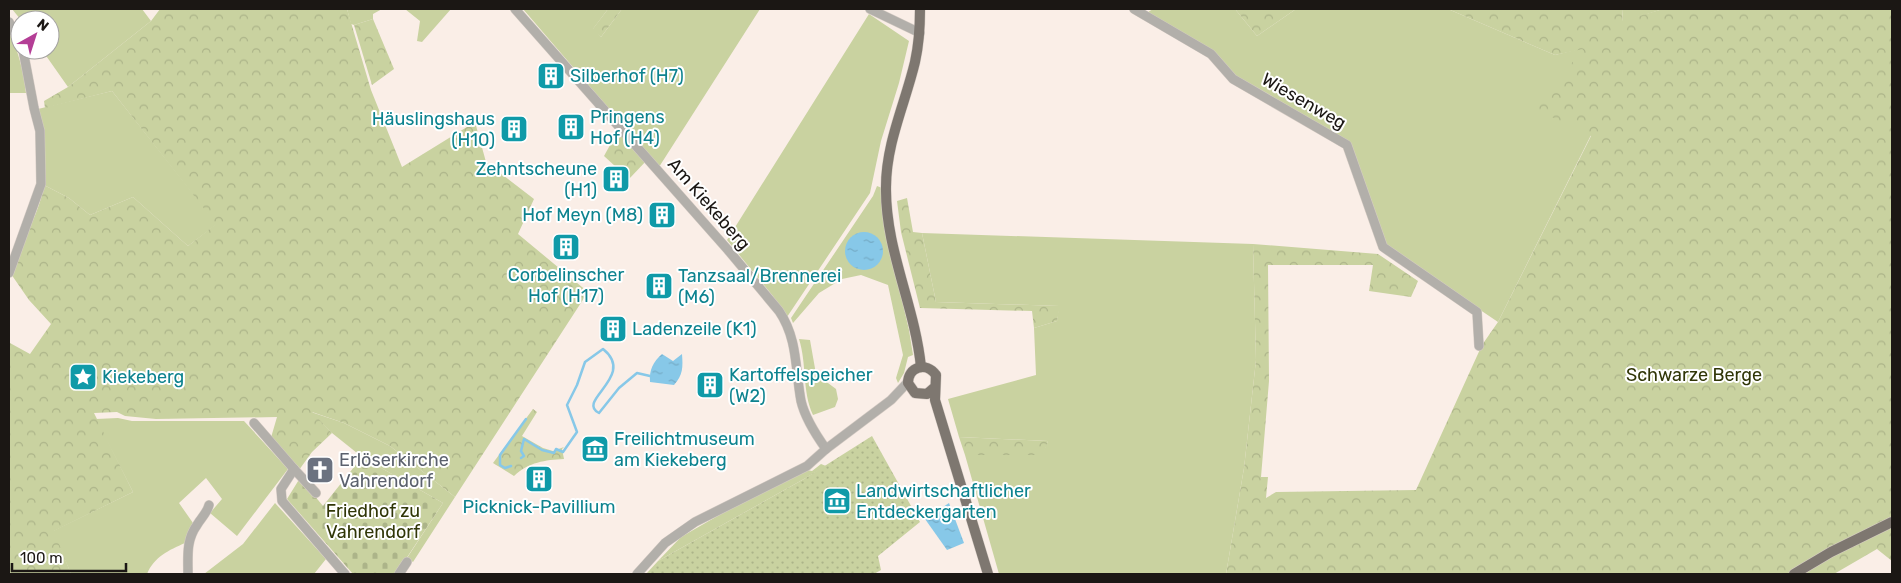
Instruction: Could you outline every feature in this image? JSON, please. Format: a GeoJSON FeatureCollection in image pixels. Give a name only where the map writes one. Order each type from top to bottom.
{"type":"FeatureCollection","features":[{"type":"Feature","properties":{"kind":"main road"},"geometry":{"type":"LineString","coordinates":[[920,9],[920,33],[915,63],[892,138],[886,189],[892,242],[913,322],[921,367]]}},
{"type":"Feature","properties":{"kind":"main road"},"geometry":{"type":"LineString","coordinates":[[947,434],[929,402],[910,388],[908,382],[912,372],[921,367],[929,368],[935,374],[937,381],[935,397],[947,434],[988,574]]}},
{"type":"Feature","properties":{"kind":"main road"},"geometry":{"type":"LineString","coordinates":[[918,394],[930,393],[935,387]]}},
{"type":"Feature","properties":{"kind":"main road"},"geometry":{"type":"LineString","coordinates":[[1794,574],[1831,552],[1892,522]]}},
{"type":"Feature","properties":{"kind":"street","name":"Am Kiekeberg"},"geometry":{"type":"LineString","coordinates":[[515,9],[728,250],[779,311],[786,322],[794,343],[802,403],[810,424],[826,449]]}},
{"type":"Feature","properties":{"kind":"street"},"geometry":{"type":"LineString","coordinates":[[870,9],[920,33]]}},
{"type":"Feature","properties":{"kind":"street","name":"Wiesenweg"},"geometry":{"type":"LineString","coordinates":[[1134,9],[1211,54],[1233,79],[1347,145],[1383,247],[1477,312],[1479,346]]}},
{"type":"Feature","properties":{"kind":"street"},"geometry":{"type":"LineString","coordinates":[[9,273],[41,184],[40,131],[24,60]]}},
{"type":"Feature","properties":{"kind":"street"},"geometry":{"type":"LineString","coordinates":[[637,574],[654,554],[679,532],[695,522],[807,466],[826,449],[891,400],[908,382]]}},
{"type":"Feature","properties":{"kind":"street"},"geometry":{"type":"LineString","coordinates":[[891,400],[906,394],[918,394]]}},
{"type":"Feature","properties":{"kind":"street"},"geometry":{"type":"LineString","coordinates":[[254,424],[316,493]]}},
{"type":"Feature","properties":{"kind":"street"},"geometry":{"type":"LineString","coordinates":[[294,469],[281,489],[282,502],[345,574]]}},
{"type":"Feature","properties":{"kind":"street"},"geometry":{"type":"LineString","coordinates":[[188,574],[187,548],[189,538],[209,505]]}},
{"type":"Feature","properties":{"kind":"street"},"geometry":{"type":"LineString","coordinates":[[399,574],[407,562]]}},
{"type":"Feature","properties":{"kind":"green space"},"geometry":{"type":"Polygon","coordinates":[[[142,9],[151,21],[68,87],[49,60],[60,60],[60,10],[13,10],[142,9]]]}},
{"type":"Feature","properties":{"kind":"green space"},"geometry":{"type":"Polygon","coordinates":[[[160,9],[347,9],[371,90],[402,167],[475,122],[486,162],[534,199],[518,234],[588,292],[455,497],[390,446],[344,423],[312,412],[332,433],[312,452],[299,470],[270,441],[277,417],[156,419],[125,416],[117,412],[94,413],[133,492],[54,531],[71,574],[9,574],[9,346],[10,343],[30,354],[51,324],[29,300],[11,274],[38,208],[44,185],[69,198],[90,215],[133,197],[188,246],[216,224],[112,91],[45,108],[44,101],[68,87],[151,21],[160,9]]]}},
{"type":"Feature","properties":{"kind":"green space"},"geometry":{"type":"Polygon","coordinates":[[[347,9],[382,9],[373,14],[373,19],[354,25],[351,24],[347,9]]]}},
{"type":"Feature","properties":{"kind":"green space"},"geometry":{"type":"Polygon","coordinates":[[[405,9],[451,9],[422,42],[417,41],[420,21],[405,9]]]}},
{"type":"Feature","properties":{"kind":"green space"},"geometry":{"type":"Polygon","coordinates":[[[523,9],[608,9],[593,29],[601,37],[622,9],[760,9],[659,167],[523,9]]]}},
{"type":"Feature","properties":{"kind":"green space"},"geometry":{"type":"Polygon","coordinates":[[[608,9],[622,9],[601,37],[592,30],[608,9]]]}},
{"type":"Feature","properties":{"kind":"green space"},"geometry":{"type":"Polygon","coordinates":[[[1153,9],[1235,9],[1257,36],[1296,9],[1448,9],[1555,55],[1583,48],[1591,135],[1498,322],[1387,247],[1352,146],[1237,80],[1215,55],[1145,14],[1153,9]]]}},
{"type":"Feature","properties":{"kind":"green space"},"geometry":{"type":"Polygon","coordinates":[[[1235,9],[1296,9],[1257,36],[1235,9]]]}},
{"type":"Feature","properties":{"kind":"green space","name":"Schwarze Berge"},"geometry":{"type":"Polygon","coordinates":[[[1448,9],[1623,9],[1622,21],[1663,9],[1892,9],[1892,561],[1877,549],[1834,574],[1226,574],[1244,468],[1256,360],[1253,244],[1378,254],[1418,281],[1411,297],[1369,291],[1373,265],[1268,265],[1269,381],[1261,477],[1268,477],[1266,498],[1276,492],[1416,490],[1482,345],[1498,322],[1591,136],[1535,109],[1583,49],[1555,55],[1448,9]]]}},
{"type":"Feature","properties":{"kind":"green space"},"geometry":{"type":"Polygon","coordinates":[[[1623,9],[1663,9],[1622,22],[1623,9]]]}},
{"type":"Feature","properties":{"kind":"green space"},"geometry":{"type":"Polygon","coordinates":[[[869,14],[909,41],[899,83],[881,141],[870,193],[787,317],[772,295],[727,240],[869,14]]]}},
{"type":"Feature","properties":{"kind":"green space"},"geometry":{"type":"Polygon","coordinates":[[[373,19],[394,69],[372,85],[354,25],[373,19]]]}},
{"type":"Feature","properties":{"kind":"green space"},"geometry":{"type":"Polygon","coordinates":[[[9,32],[10,60],[20,60],[26,93],[9,93],[9,32]]]}},
{"type":"Feature","properties":{"kind":"green space"},"geometry":{"type":"Polygon","coordinates":[[[112,91],[217,224],[188,246],[133,197],[90,215],[69,198],[44,185],[45,139],[38,109],[112,91]]]}},
{"type":"Feature","properties":{"kind":"green space"},"geometry":{"type":"Polygon","coordinates":[[[620,127],[648,159],[629,179],[604,156],[620,127]]]}},
{"type":"Feature","properties":{"kind":"green space"},"geometry":{"type":"Polygon","coordinates":[[[877,186],[882,188],[885,225],[913,355],[908,357],[904,373],[898,383],[896,378],[903,355],[888,285],[861,275],[842,279],[819,293],[793,323],[791,318],[873,196],[877,186]]]}},
{"type":"Feature","properties":{"kind":"green space"},"geometry":{"type":"Polygon","coordinates":[[[907,198],[913,232],[922,233],[936,302],[1060,306],[1057,321],[1034,328],[1032,311],[920,308],[901,232],[897,201],[907,198]]]}},
{"type":"Feature","properties":{"kind":"green space"},"geometry":{"type":"Polygon","coordinates":[[[922,233],[1253,244],[1256,360],[1244,468],[1226,574],[999,574],[965,455],[1042,455],[1048,441],[959,437],[948,399],[1036,375],[1034,328],[1057,321],[1059,306],[936,302],[922,233]]]}},
{"type":"Feature","properties":{"kind":"green space"},"geometry":{"type":"Polygon","coordinates":[[[799,339],[810,340],[816,374],[836,389],[838,399],[835,407],[813,415],[807,397],[799,339]]]}},
{"type":"Feature","properties":{"kind":"green space"},"geometry":{"type":"Polygon","coordinates":[[[533,409],[537,412],[522,436],[543,448],[553,451],[564,447],[562,449],[564,459],[538,463],[525,468],[514,476],[493,463],[533,409]]]}},
{"type":"Feature","properties":{"kind":"green space"},"geometry":{"type":"Polygon","coordinates":[[[311,412],[344,423],[390,446],[455,497],[413,562],[407,558],[443,503],[362,457],[332,433],[311,412]]]}},
{"type":"Feature","properties":{"kind":"green space"},"geometry":{"type":"Polygon","coordinates":[[[118,418],[132,421],[244,421],[288,469],[237,536],[210,513],[222,499],[206,478],[179,503],[193,523],[185,543],[168,551],[158,559],[147,574],[71,574],[53,531],[133,492],[96,419],[118,418]]]}},
{"type":"Feature","properties":{"kind":"green space","name":"Landwirtschaftlicher Entdeckergarten"},"geometry":{"type":"Polygon","coordinates":[[[872,436],[920,522],[878,556],[881,570],[874,574],[646,574],[658,561],[804,479],[872,436]]]}},
{"type":"Feature","properties":{"kind":"green space"},"geometry":{"type":"Polygon","coordinates":[[[959,437],[1048,441],[1043,455],[965,455],[959,437]]]}},
{"type":"Feature","properties":{"kind":"green space","name":"Friedhof zu Vahrendorf"},"geometry":{"type":"Polygon","coordinates":[[[362,457],[443,503],[396,574],[353,574],[287,499],[300,478],[323,506],[362,457]]]}},
{"type":"Feature","properties":{"kind":"green space"},"geometry":{"type":"Polygon","coordinates":[[[821,464],[826,466],[658,561],[681,537],[721,514],[807,470],[812,471],[821,464]]]}},
{"type":"Feature","properties":{"kind":"green space"},"geometry":{"type":"Polygon","coordinates":[[[275,503],[326,559],[314,574],[204,574],[243,544],[275,503]]]}},
{"type":"Feature","properties":{"kind":"water"},"geometry":{"type":"Polygon","coordinates":[[[864,232],[877,238],[883,251],[877,264],[864,270],[851,264],[845,251],[851,238],[864,232]]]}},
{"type":"Feature","properties":{"kind":"water"},"geometry":{"type":"Polygon","coordinates":[[[662,354],[673,361],[682,354],[682,371],[674,385],[650,382],[652,366],[662,354]]]}},
{"type":"Feature","properties":{"kind":"water"},"geometry":{"type":"Polygon","coordinates":[[[949,503],[964,543],[947,550],[925,519],[949,503]]]}},
{"type":"Feature","properties":{"kind":"waterway"},"geometry":{"type":"LineString","coordinates":[[521,458],[524,456],[521,451],[524,439],[542,450],[554,453],[556,449],[563,452],[577,432],[567,405],[577,385],[585,362],[603,349],[612,359],[613,369],[610,378],[594,402],[594,408],[599,413],[619,388],[637,373],[650,376]]}},
{"type":"Feature","properties":{"kind":"waterway"},"geometry":{"type":"LineString","coordinates":[[511,466],[505,468],[500,465],[500,455],[526,419]]}},
{"type":"Feature","properties":{"kind":"place","name":"Silberhof (H7)"},"geometry":{"type":"Point","coordinates":[551,76]}},
{"type":"Feature","properties":{"kind":"place","name":"Pringens Hof (H4)"},"geometry":{"type":"Point","coordinates":[571,127]}},
{"type":"Feature","properties":{"kind":"place","name":"Häuslingshaus (H10)"},"geometry":{"type":"Point","coordinates":[514,129]}},
{"type":"Feature","properties":{"kind":"place","name":"Zehntscheune (H1)"},"geometry":{"type":"Point","coordinates":[616,179]}},
{"type":"Feature","properties":{"kind":"place","name":"Hof Meyn (M8)"},"geometry":{"type":"Point","coordinates":[662,215]}},
{"type":"Feature","properties":{"kind":"place","name":"Corbelinscher Hof (H17)"},"geometry":{"type":"Point","coordinates":[566,247]}},
{"type":"Feature","properties":{"kind":"place","name":"Tanzsaal/Brennerei (M6)"},"geometry":{"type":"Point","coordinates":[659,286]}},
{"type":"Feature","properties":{"kind":"place","name":"Ladenzeile (K1)"},"geometry":{"type":"Point","coordinates":[613,329]}},
{"type":"Feature","properties":{"kind":"place","name":"Kiekeberg"},"geometry":{"type":"Point","coordinates":[83,377]}},
{"type":"Feature","properties":{"kind":"place","name":"Kartoffelspeicher (W2)"},"geometry":{"type":"Point","coordinates":[710,385]}},
{"type":"Feature","properties":{"kind":"place","name":"Freilichtmuseum am Kiekeberg"},"geometry":{"type":"Point","coordinates":[595,449]}},
{"type":"Feature","properties":{"kind":"place","name":"Erlöserkirche Vahrendorf"},"geometry":{"type":"Point","coordinates":[320,470]}},
{"type":"Feature","properties":{"kind":"place","name":"Picknick-Pavillium"},"geometry":{"type":"Point","coordinates":[539,479]}},
{"type":"Feature","properties":{"kind":"place","name":"Landwirtschaftlicher Entdeckergarten"},"geometry":{"type":"Point","coordinates":[837,501]}}]}
